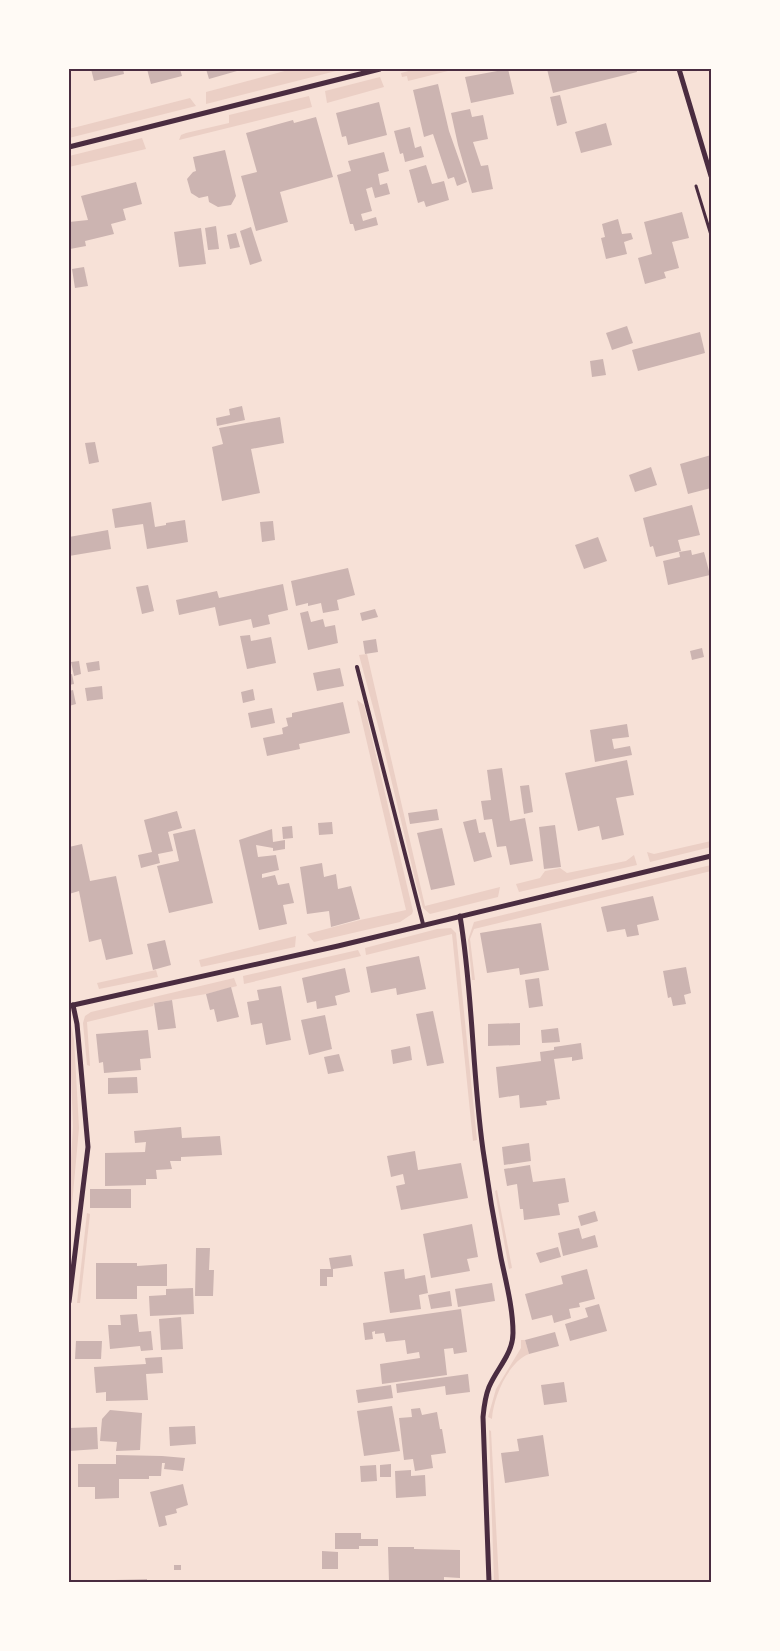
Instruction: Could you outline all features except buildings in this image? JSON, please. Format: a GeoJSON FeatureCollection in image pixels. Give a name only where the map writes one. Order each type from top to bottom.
{"type":"FeatureCollection","features":[{"type":"Feature","properties":{"kind":"street"},"geometry":{"type":"LineString","coordinates":[[69,147],[380,69]]}},
{"type":"Feature","properties":{"kind":"street"},"geometry":{"type":"LineString","coordinates":[[679,69],[711,176]]}},
{"type":"Feature","properties":{"kind":"street"},"geometry":{"type":"LineString","coordinates":[[69,1302],[88,1147],[77,1024],[71,1006],[338,946],[711,856]]}},
{"type":"Feature","properties":{"kind":"street"},"geometry":{"type":"LineString","coordinates":[[460,916],[473,1036],[482,1147],[513,1330],[511,1345],[506,1359],[489,1388],[483,1409],[488,1582]]}},
{"type":"Feature","properties":{"kind":"lane"},"geometry":{"type":"LineString","coordinates":[[357,667],[424,924]]}},
{"type":"Feature","properties":{"kind":"shaded area"},"geometry":{"type":"Polygon","coordinates":[[[292,69],[344,69],[206,104],[206,92],[292,69]]]}},
{"type":"Feature","properties":{"kind":"shaded area"},"geometry":{"type":"Polygon","coordinates":[[[416,69],[456,69],[408,81],[407,76],[402,77],[401,73],[416,69]]]}},
{"type":"Feature","properties":{"kind":"shaded area"},"geometry":{"type":"Polygon","coordinates":[[[380,77],[384,87],[327,103],[325,91],[380,77]]]}},
{"type":"Feature","properties":{"kind":"shaded area"},"geometry":{"type":"Polygon","coordinates":[[[309,96],[312,107],[179,140],[181,135],[186,133],[229,123],[229,115],[309,96]]]}},
{"type":"Feature","properties":{"kind":"shaded area"},"geometry":{"type":"Polygon","coordinates":[[[190,98],[196,106],[69,138],[69,129],[190,98]]]}},
{"type":"Feature","properties":{"kind":"shaded area"},"geometry":{"type":"Polygon","coordinates":[[[142,138],[146,149],[69,167],[69,156],[142,138]]]}},
{"type":"Feature","properties":{"kind":"shaded area"},"geometry":{"type":"Polygon","coordinates":[[[367,654],[425,906],[500,887],[498,897],[430,914],[423,908],[359,655],[367,654]]]}},
{"type":"Feature","properties":{"kind":"shaded area"},"geometry":{"type":"Polygon","coordinates":[[[357,700],[364,705],[413,911],[412,914],[400,922],[314,942],[307,934],[406,910],[357,700]]]}},
{"type":"Feature","properties":{"kind":"shaded area"},"geometry":{"type":"Polygon","coordinates":[[[711,841],[711,847],[650,862],[647,852],[654,854],[711,841]]]}},
{"type":"Feature","properties":{"kind":"shaded area"},"geometry":{"type":"Polygon","coordinates":[[[634,855],[637,865],[519,892],[516,884],[540,878],[545,871],[560,868],[567,873],[626,861],[634,855]]]}},
{"type":"Feature","properties":{"kind":"shaded area"},"geometry":{"type":"Polygon","coordinates":[[[711,865],[711,871],[474,929],[470,939],[475,980],[472,980],[468,940],[474,922],[711,865]]]}},
{"type":"Feature","properties":{"kind":"shaded area"},"geometry":{"type":"Polygon","coordinates":[[[451,928],[456,933],[477,1140],[473,1141],[452,934],[366,955],[365,948],[437,929],[451,928]]]}},
{"type":"Feature","properties":{"kind":"shaded area"},"geometry":{"type":"Polygon","coordinates":[[[296,936],[295,947],[201,967],[199,960],[296,936]]]}},
{"type":"Feature","properties":{"kind":"shaded area"},"geometry":{"type":"Polygon","coordinates":[[[358,950],[361,956],[244,984],[243,976],[358,950]]]}},
{"type":"Feature","properties":{"kind":"shaded area"},"geometry":{"type":"Polygon","coordinates":[[[156,970],[158,977],[99,989],[97,983],[156,970]]]}},
{"type":"Feature","properties":{"kind":"shaded area"},"geometry":{"type":"Polygon","coordinates":[[[234,978],[237,986],[206,994],[154,1003],[153,1006],[87,1022],[90,1066],[87,1065],[83,1023],[85,1016],[91,1012],[234,978]]]}},
{"type":"Feature","properties":{"kind":"shaded area"},"geometry":{"type":"Polygon","coordinates":[[[69,1022],[74,1039],[79,1128],[69,1238],[69,1190],[73,1126],[69,1022]]]}},
{"type":"Feature","properties":{"kind":"shaded area"},"geometry":{"type":"Polygon","coordinates":[[[497,1190],[512,1268],[509,1269],[495,1191],[497,1190]]]}},
{"type":"Feature","properties":{"kind":"shaded area"},"geometry":{"type":"Polygon","coordinates":[[[87,1213],[90,1214],[80,1303],[77,1303],[87,1213]]]}},
{"type":"Feature","properties":{"kind":"shaded area"},"geometry":{"type":"Polygon","coordinates":[[[521,1340],[525,1340],[529,1354],[521,1358],[508,1373],[495,1401],[492,1419],[488,1417],[496,1389],[521,1348],[521,1340]]]}},
{"type":"Feature","properties":{"kind":"shaded area"},"geometry":{"type":"Polygon","coordinates":[[[489,1430],[491,1431],[499,1582],[494,1582],[489,1430]]]}}]}
